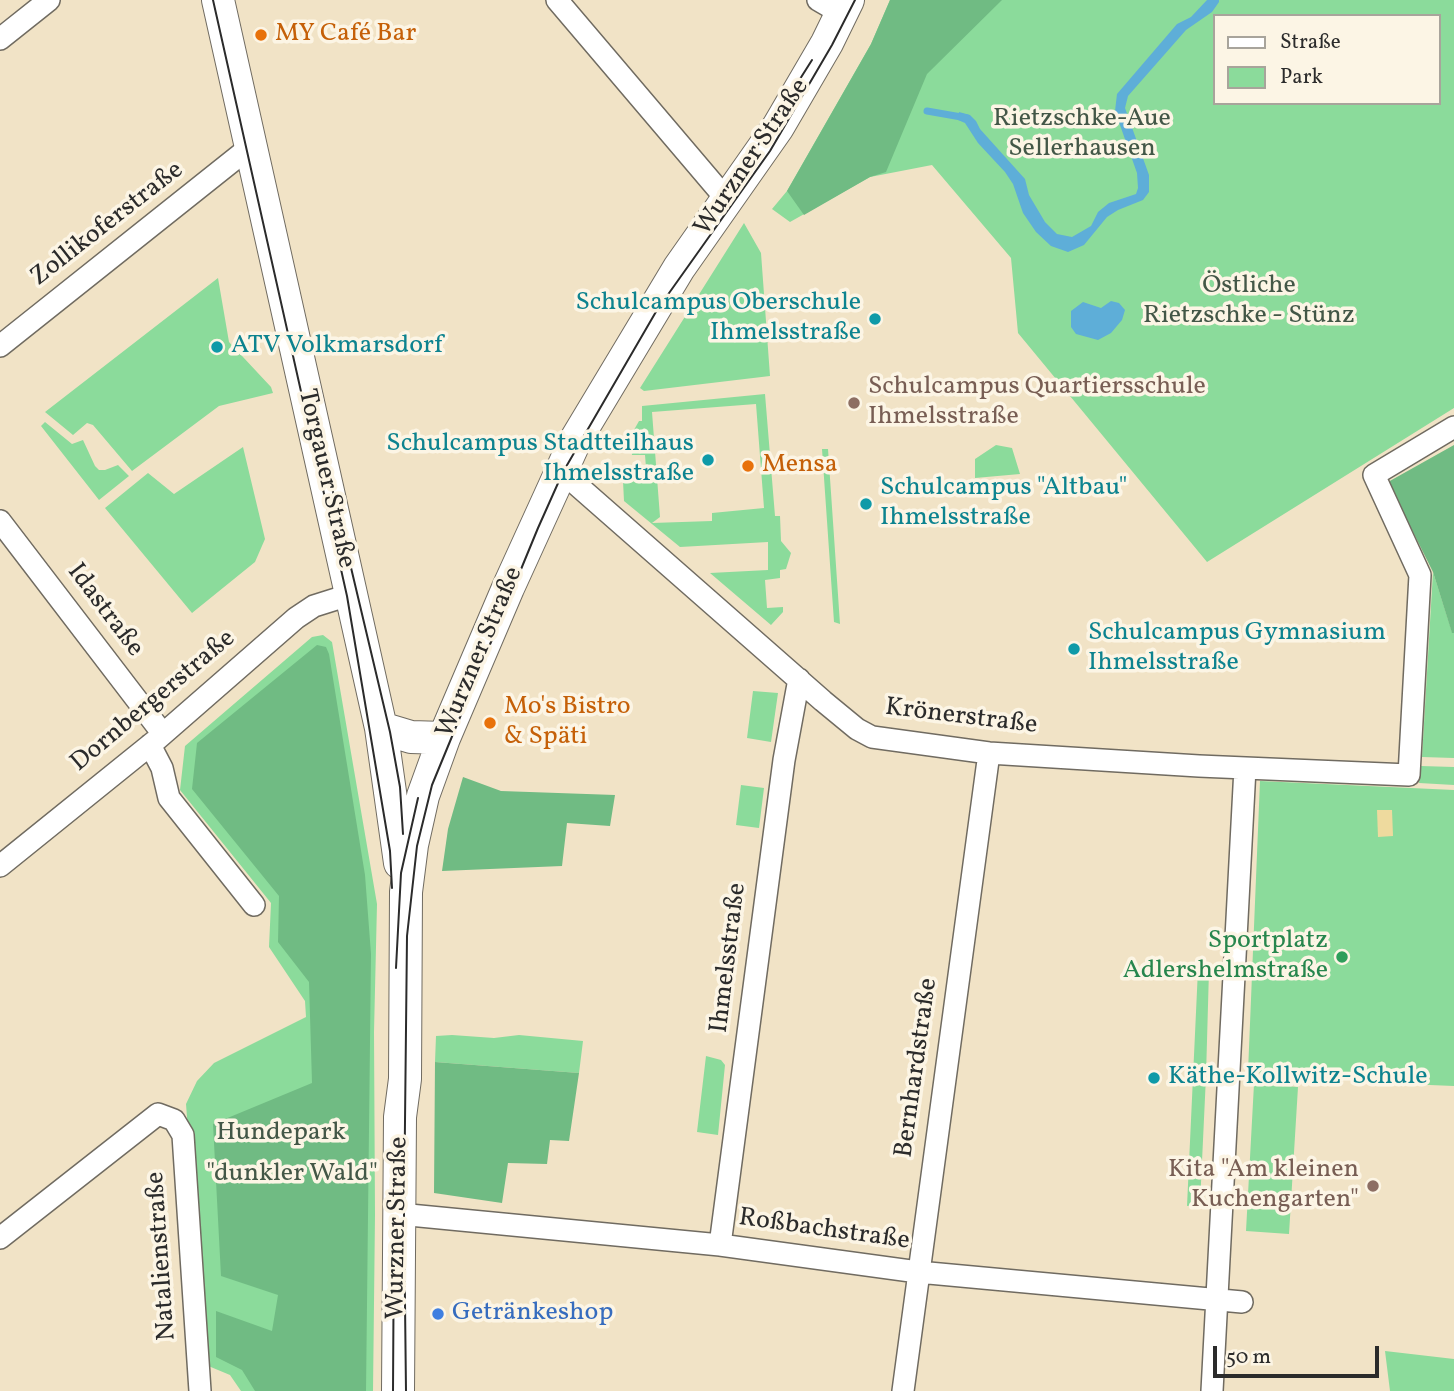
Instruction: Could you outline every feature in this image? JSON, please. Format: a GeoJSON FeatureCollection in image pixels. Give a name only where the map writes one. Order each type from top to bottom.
{"type":"FeatureCollection","features":[{"type":"Feature","properties":{"kind":"main road","name":"Torgauer Straße"},"geometry":{"type":"LineString","coordinates":[[218,0],[381,728],[406,920]]}},
{"type":"Feature","properties":{"kind":"main road","name":"Wurzner Straße"},"geometry":{"type":"LineString","coordinates":[[398,1391],[400,1116],[405,1079],[407,877],[424,796],[444,738],[525,547],[593,408],[658,300],[778,127],[836,5]]}},
{"type":"Feature","properties":{"kind":"main road"},"geometry":{"type":"LineString","coordinates":[[381,728],[415,738],[444,738]]}},
{"type":"Feature","properties":{"kind":"street"},"geometry":{"type":"LineString","coordinates":[[0,39],[49,0]]}},
{"type":"Feature","properties":{"kind":"street"},"geometry":{"type":"LineString","coordinates":[[557,0],[727,200]]}},
{"type":"Feature","properties":{"kind":"street","name":"Zollikoferstraße"},"geometry":{"type":"LineString","coordinates":[[0,346],[250,147]]}},
{"type":"Feature","properties":{"kind":"street","name":"Krönerstraße"},"geometry":{"type":"LineString","coordinates":[[561,471],[857,729],[872,737],[989,753],[1409,775],[1420,575],[1374,475],[1454,427]]}},
{"type":"Feature","properties":{"kind":"street","name":"Idastraße"},"geometry":{"type":"LineString","coordinates":[[0,521],[156,740]]}},
{"type":"Feature","properties":{"kind":"street","name":"Dornbergerstraße"},"geometry":{"type":"LineString","coordinates":[[1,861],[156,740],[296,618],[314,606],[352,594]]}},
{"type":"Feature","properties":{"kind":"street","name":"Ihmelsstraße"},"geometry":{"type":"LineString","coordinates":[[720,1245],[783,773],[799,679]]}},
{"type":"Feature","properties":{"kind":"street"},"geometry":{"type":"LineString","coordinates":[[156,740],[169,798],[254,905]]}},
{"type":"Feature","properties":{"kind":"street","name":"Bernhardstraße"},"geometry":{"type":"LineString","coordinates":[[903,1391],[989,753]]}},
{"type":"Feature","properties":{"kind":"street"},"geometry":{"type":"LineString","coordinates":[[1212,1391],[1245,768]]}},
{"type":"Feature","properties":{"kind":"street","name":"Natalienstraße"},"geometry":{"type":"LineString","coordinates":[[3,1231],[158,1114],[174,1120],[183,1135],[200,1391]]}},
{"type":"Feature","properties":{"kind":"street","name":"Roßbachstraße"},"geometry":{"type":"LineString","coordinates":[[399,1214],[720,1245],[918,1272],[1242,1302]]}},
{"type":"Feature","properties":{"kind":"green space","name":"Östliche Rietzschke - Stünz"},"geometry":{"type":"Polygon","coordinates":[[[890,0],[1454,0],[1454,408],[1207,562],[1018,333],[1011,258],[932,165],[870,177],[790,222],[772,209],[787,191],[871,44],[890,0]]]}},
{"type":"Feature","properties":{"kind":"green space"},"geometry":{"type":"Polygon","coordinates":[[[890,0],[1002,0],[927,74],[886,172],[870,177],[804,215],[787,191],[871,44],[890,0]]]}},
{"type":"Feature","properties":{"kind":"green space"},"geometry":{"type":"Polygon","coordinates":[[[744,223],[761,253],[770,376],[644,391],[640,388],[744,223]]]}},
{"type":"Feature","properties":{"kind":"green space"},"geometry":{"type":"Polygon","coordinates":[[[218,278],[229,342],[271,387],[273,393],[219,406],[132,471],[93,425],[87,423],[73,435],[45,412],[218,278]]]}},
{"type":"Feature","properties":{"kind":"green space"},"geometry":{"type":"Polygon","coordinates":[[[765,394],[775,516],[780,516],[781,541],[791,553],[786,569],[780,570],[780,578],[765,580],[767,608],[783,607],[783,612],[771,625],[710,573],[768,570],[768,542],[680,547],[624,501],[623,481],[647,480],[645,455],[632,455],[630,437],[639,421],[642,421],[642,406],[765,394]],[[756,404],[652,412],[660,517],[652,523],[712,521],[712,513],[764,508],[756,404]]]}},
{"type":"Feature","properties":{"kind":"green space"},"geometry":{"type":"Polygon","coordinates":[[[45,422],[72,444],[83,440],[99,470],[118,465],[129,476],[99,500],[41,426],[45,422]]]}},
{"type":"Feature","properties":{"kind":"green space"},"geometry":{"type":"Polygon","coordinates":[[[996,445],[1012,448],[1020,474],[975,478],[975,459],[996,445]]]}},
{"type":"Feature","properties":{"kind":"green space"},"geometry":{"type":"Polygon","coordinates":[[[1454,445],[1452,633],[1433,572],[1388,482],[1454,445]]]}},
{"type":"Feature","properties":{"kind":"green space"},"geometry":{"type":"Polygon","coordinates":[[[243,447],[265,539],[255,562],[192,613],[105,508],[148,473],[174,494],[243,447]]]}},
{"type":"Feature","properties":{"kind":"green space"},"geometry":{"type":"Polygon","coordinates":[[[822,449],[828,449],[840,624],[834,622],[822,449]]]}},
{"type":"Feature","properties":{"kind":"green space"},"geometry":{"type":"Polygon","coordinates":[[[1433,572],[1454,633],[1454,758],[1422,757],[1433,572]]]}},
{"type":"Feature","properties":{"kind":"green space","name":"\"dunkler Wald\""},"geometry":{"type":"Polygon","coordinates":[[[323,635],[332,642],[377,904],[373,1391],[241,1391],[230,1375],[206,1365],[186,1104],[197,1081],[214,1063],[306,1017],[305,1001],[269,947],[271,903],[180,790],[185,746],[312,637],[323,635]]]}},
{"type":"Feature","properties":{"kind":"green space","name":"\"dunkler Wald\""},"geometry":{"type":"Polygon","coordinates":[[[317,645],[326,647],[329,654],[365,875],[371,954],[366,1391],[255,1391],[242,1370],[216,1357],[216,1311],[272,1331],[278,1295],[221,1276],[213,1124],[312,1083],[309,982],[278,942],[279,896],[192,789],[197,743],[317,645]]]}},
{"type":"Feature","properties":{"kind":"green space"},"geometry":{"type":"Polygon","coordinates":[[[753,691],[778,693],[771,742],[747,738],[753,691]]]}},
{"type":"Feature","properties":{"kind":"green space"},"geometry":{"type":"Polygon","coordinates":[[[1421,766],[1454,767],[1454,785],[1419,783],[1421,766]]]}},
{"type":"Feature","properties":{"kind":"green space"},"geometry":{"type":"Polygon","coordinates":[[[463,777],[501,791],[615,795],[610,826],[567,823],[562,866],[442,871],[448,829],[463,777]]]}},
{"type":"Feature","properties":{"kind":"green space"},"geometry":{"type":"Polygon","coordinates":[[[1260,781],[1454,790],[1454,1086],[1406,1084],[1405,1080],[1248,1072],[1260,781]]]}},
{"type":"Feature","properties":{"kind":"green space"},"geometry":{"type":"Polygon","coordinates":[[[741,785],[764,788],[759,828],[736,825],[741,785]]]}},
{"type":"Feature","properties":{"kind":"green space"},"geometry":{"type":"Polygon","coordinates":[[[1198,969],[1209,970],[1206,1076],[1200,1204],[1187,1206],[1198,969]]]}},
{"type":"Feature","properties":{"kind":"green space"},"geometry":{"type":"Polygon","coordinates":[[[519,1035],[583,1041],[579,1073],[435,1062],[436,1036],[494,1038],[519,1035]]]}},
{"type":"Feature","properties":{"kind":"green space"},"geometry":{"type":"Polygon","coordinates":[[[706,1056],[721,1060],[725,1065],[718,1135],[697,1132],[706,1056]]]}},
{"type":"Feature","properties":{"kind":"green space"},"geometry":{"type":"Polygon","coordinates":[[[435,1062],[579,1073],[569,1141],[550,1140],[547,1164],[508,1163],[502,1203],[434,1193],[435,1062]]]}},
{"type":"Feature","properties":{"kind":"green space"},"geometry":{"type":"Polygon","coordinates":[[[1254,1084],[1298,1087],[1289,1234],[1246,1231],[1254,1084]]]}},
{"type":"Feature","properties":{"kind":"green space"},"geometry":{"type":"Polygon","coordinates":[[[1385,1351],[1454,1359],[1454,1391],[1390,1391],[1385,1351]]]}},
{"type":"Feature","properties":{"kind":"sand"},"geometry":{"type":"Polygon","coordinates":[[[1377,810],[1392,810],[1393,836],[1378,837],[1377,810]]]}},
{"type":"Feature","properties":{"kind":"water"},"geometry":{"type":"Polygon","coordinates":[[[1207,0],[1219,2],[1212,12],[1186,30],[1128,96],[1125,108],[1149,175],[1149,192],[1143,200],[1107,217],[1084,245],[1068,252],[1051,246],[1036,232],[1023,213],[1013,184],[1005,172],[978,143],[965,123],[958,120],[959,112],[970,115],[976,121],[980,129],[1025,179],[1029,195],[1045,222],[1057,234],[1072,237],[1091,226],[1098,212],[1109,203],[1136,194],[1137,173],[1115,111],[1117,94],[1177,24],[1191,17],[1207,0]]]}},
{"type":"Feature","properties":{"kind":"water"},"geometry":{"type":"Polygon","coordinates":[[[1111,301],[1119,303],[1125,310],[1122,320],[1111,333],[1098,340],[1076,334],[1071,327],[1071,311],[1083,302],[1101,308],[1111,301]]]}},
{"type":"Feature","properties":{"kind":"waterway"},"geometry":{"type":"LineString","coordinates":[[927,111],[967,118]]}},
{"type":"Feature","properties":{"kind":"tram line"},"geometry":{"type":"LineString","coordinates":[[213,0],[347,596],[390,851],[392,888]]}},
{"type":"Feature","properties":{"kind":"tram line"},"geometry":{"type":"LineString","coordinates":[[406,1391],[404,1214],[407,936],[417,846],[432,785],[563,472],[657,310],[770,151],[855,0]]}},
{"type":"Feature","properties":{"kind":"tram line"},"geometry":{"type":"LineString","coordinates":[[724,199],[812,60]]}},
{"type":"Feature","properties":{"kind":"tram line"},"geometry":{"type":"LineString","coordinates":[[320,437],[390,732],[400,787],[403,834]]}},
{"type":"Feature","properties":{"kind":"tram line"},"geometry":{"type":"LineString","coordinates":[[396,968],[401,873],[418,798]]}},
{"type":"Feature","properties":{"kind":"tram line"},"geometry":{"type":"LineString","coordinates":[[393,1391],[394,1220]]}},
{"type":"Feature","properties":{"kind":"place","name":"MY Café Bar"},"geometry":{"type":"Point","coordinates":[261,35]}},
{"type":"Feature","properties":{"kind":"place","name":"Schulcampus Oberschule Ihmelsstraße"},"geometry":{"type":"Point","coordinates":[875,319]}},
{"type":"Feature","properties":{"kind":"place","name":"ATV Volkmarsdorf"},"geometry":{"type":"Point","coordinates":[217,347]}},
{"type":"Feature","properties":{"kind":"place","name":"Schulcampus Quartiersschule Ihmelsstraße"},"geometry":{"type":"Point","coordinates":[854,403]}},
{"type":"Feature","properties":{"kind":"place","name":"Schulcampus Stadtteilhaus Ihmelsstraße"},"geometry":{"type":"Point","coordinates":[708,460]}},
{"type":"Feature","properties":{"kind":"place","name":"Mensa"},"geometry":{"type":"Point","coordinates":[748,466]}},
{"type":"Feature","properties":{"kind":"place","name":"Schulcampus \"Altbau\" Ihmelsstraße"},"geometry":{"type":"Point","coordinates":[866,504]}},
{"type":"Feature","properties":{"kind":"place","name":"Schulcampus Gymnasium Ihmelsstraße"},"geometry":{"type":"Point","coordinates":[1074,649]}},
{"type":"Feature","properties":{"kind":"place","name":"Mo's Bistro & Späti"},"geometry":{"type":"Point","coordinates":[490,723]}},
{"type":"Feature","properties":{"kind":"place","name":"Sportplatz Adlershelmstraße"},"geometry":{"type":"Point","coordinates":[1342,957]}},
{"type":"Feature","properties":{"kind":"place","name":"Käthe-Kollwitz-Schule"},"geometry":{"type":"Point","coordinates":[1154,1078]}},
{"type":"Feature","properties":{"kind":"place","name":"Kita \"Am kleinen Kuchengarten\""},"geometry":{"type":"Point","coordinates":[1373,1186]}},
{"type":"Feature","properties":{"kind":"place","name":"Getränkeshop"},"geometry":{"type":"Point","coordinates":[438,1314]}},
{"type":"Feature","properties":{"kind":"park label","name":"Rietzschke-Aue Sellerhausen"},"geometry":{"type":"Point","coordinates":[1082,135]}},
{"type":"Feature","properties":{"kind":"park label","name":"Hundepark"},"geometry":{"type":"Point","coordinates":[281,1134]}}]}
